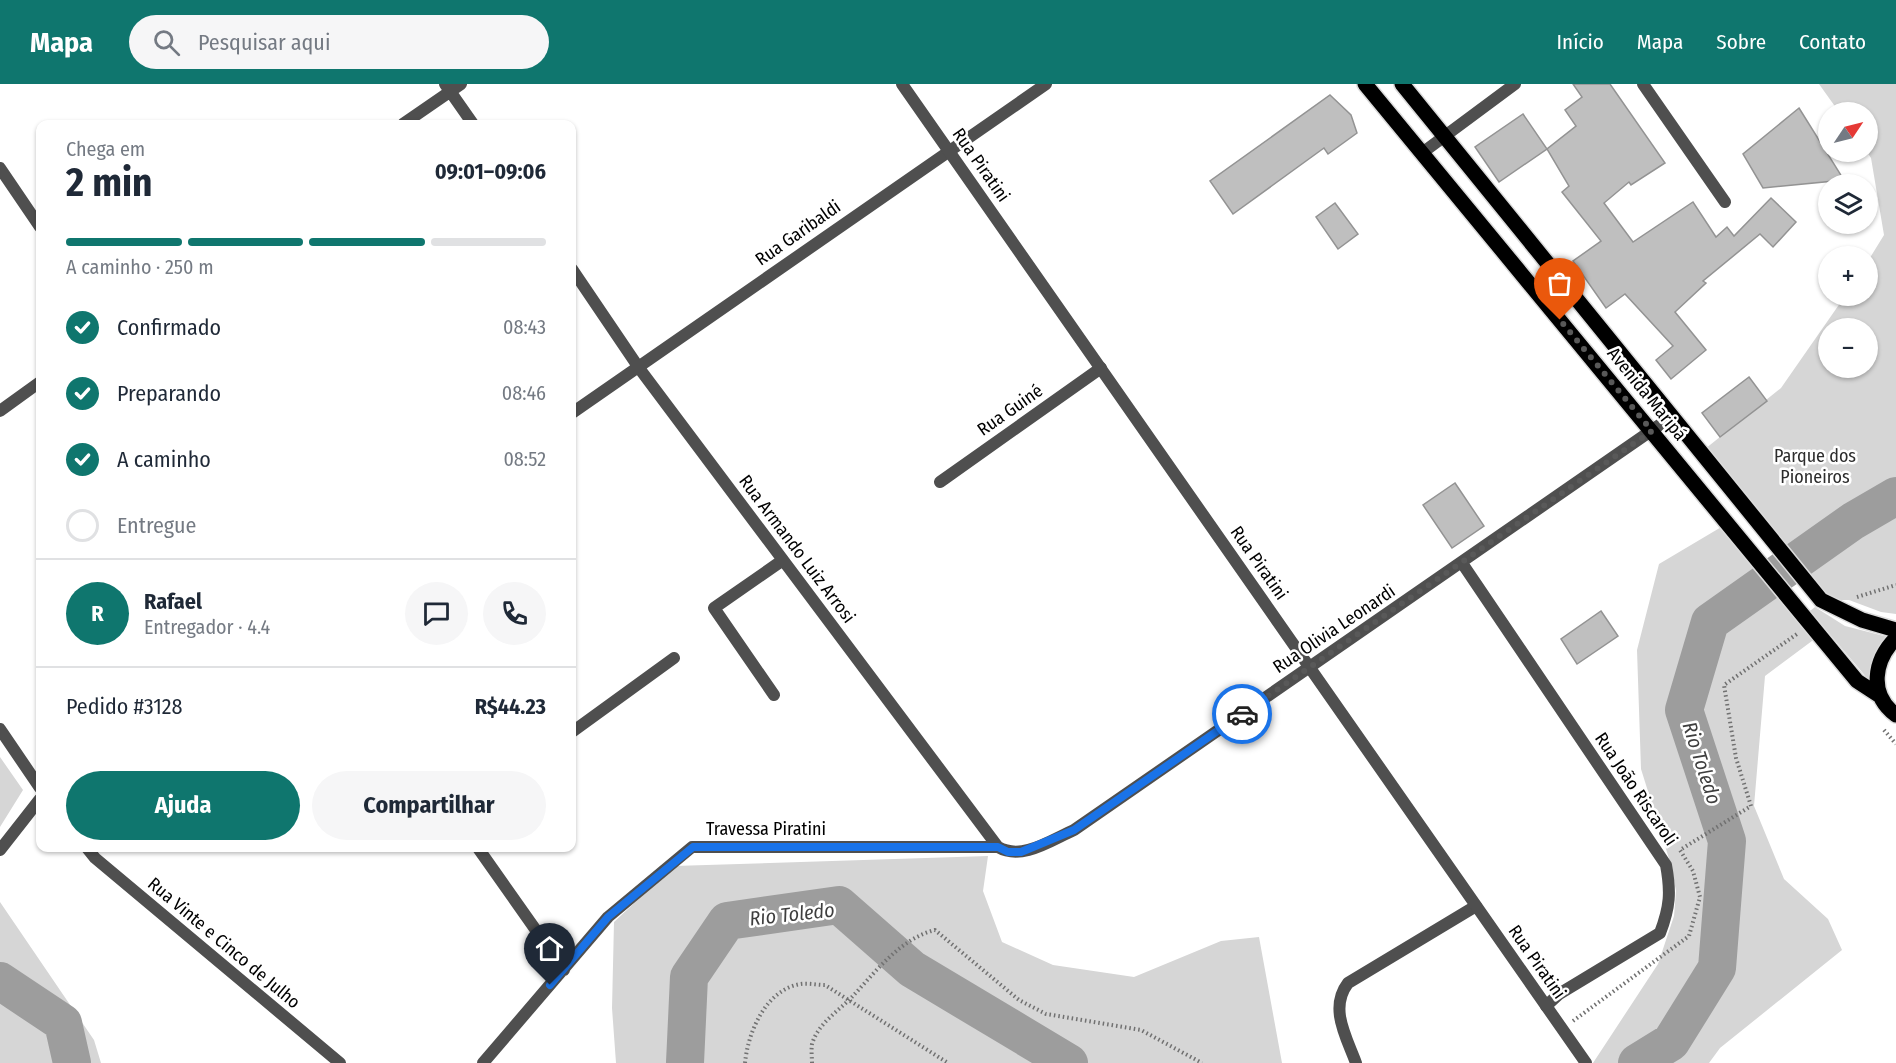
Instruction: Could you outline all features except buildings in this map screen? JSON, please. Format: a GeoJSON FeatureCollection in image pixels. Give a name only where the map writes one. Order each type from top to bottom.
{"type":"FeatureCollection","features":[{"type":"Feature","properties":{"kind":"main road","name":"Avenida Maripá"},"geometry":{"type":"LineString","coordinates":[[1365,84],[1857,681],[1880,696],[1896,715]]}},
{"type":"Feature","properties":{"kind":"main road","name":"Avenida Maripá"},"geometry":{"type":"LineString","coordinates":[[1402,84],[1821,600],[1862,620],[1896,630]]}},
{"type":"Feature","properties":{"kind":"main road"},"geometry":{"type":"LineString","coordinates":[[1880,696],[1876,679],[1878,663],[1886,648],[1896,638]]}},
{"type":"Feature","properties":{"kind":"street"},"geometry":{"type":"LineString","coordinates":[[408,120],[448,88],[461,84]]}},
{"type":"Feature","properties":{"kind":"street","name":"Rua Piratini"},"geometry":{"type":"LineString","coordinates":[[902,84],[1586,1063]]}},
{"type":"Feature","properties":{"kind":"street","name":"Rua Garibaldi"},"geometry":{"type":"LineString","coordinates":[[576,410],[1046,84]]}},
{"type":"Feature","properties":{"kind":"street"},"geometry":{"type":"LineString","coordinates":[[1422,153],[1515,84]]}},
{"type":"Feature","properties":{"kind":"street"},"geometry":{"type":"LineString","coordinates":[[1643,84],[1725,202]]}},
{"type":"Feature","properties":{"kind":"street"},"geometry":{"type":"LineString","coordinates":[[448,88],[470,120]]}},
{"type":"Feature","properties":{"kind":"street"},"geometry":{"type":"LineString","coordinates":[[0,168],[36,221]]}},
{"type":"Feature","properties":{"kind":"street","name":"Rua Armando Luiz Arrosi"},"geometry":{"type":"LineString","coordinates":[[576,275],[639,368],[998,847]]}},
{"type":"Feature","properties":{"kind":"street","name":"Rua Guiné"},"geometry":{"type":"LineString","coordinates":[[940,482],[1101,368]]}},
{"type":"Feature","properties":{"kind":"street"},"geometry":{"type":"LineString","coordinates":[[0,411],[36,385]]}},
{"type":"Feature","properties":{"kind":"street","name":"Rua Olivia Leonardi"},"geometry":{"type":"LineString","coordinates":[[998,847],[1008,852],[1021,852],[1074,830],[1671,417]]}},
{"type":"Feature","properties":{"kind":"street"},"geometry":{"type":"LineString","coordinates":[[774,695],[714,608],[783,560]]}},
{"type":"Feature","properties":{"kind":"street","name":"Rua João Riscaroli"},"geometry":{"type":"LineString","coordinates":[[1462,563],[1666,865],[1671,890],[1667,916],[1660,933],[1559,994],[1546,1006]]}},
{"type":"Feature","properties":{"kind":"street"},"geometry":{"type":"LineString","coordinates":[[576,729],[674,658]]}},
{"type":"Feature","properties":{"kind":"street"},"geometry":{"type":"LineString","coordinates":[[0,729],[36,782]]}},
{"type":"Feature","properties":{"kind":"street"},"geometry":{"type":"LineString","coordinates":[[0,850],[36,804]]}},
{"type":"Feature","properties":{"kind":"street","name":"Travessa Piratini"},"geometry":{"type":"LineString","coordinates":[[483,1063],[608,917],[693,847],[998,847]]}},
{"type":"Feature","properties":{"kind":"street","name":"Rua Vinte e Cinco de Julho"},"geometry":{"type":"LineString","coordinates":[[90,852],[340,1063]]}},
{"type":"Feature","properties":{"kind":"street"},"geometry":{"type":"LineString","coordinates":[[481,852],[564,970]]}},
{"type":"Feature","properties":{"kind":"street"},"geometry":{"type":"LineString","coordinates":[[1356,1063],[1337,1005],[1341,992],[1348,983],[1476,906]]}},
{"type":"Feature","properties":{"kind":"path"},"geometry":{"type":"LineString","coordinates":[[1680,850],[1751,806],[1736,758],[1724,685],[1801,632]]}},
{"type":"Feature","properties":{"kind":"path"},"geometry":{"type":"LineString","coordinates":[[812,1063],[812,1045],[828,1017],[849,1000],[885,960],[922,933],[935,930],[1019,1000],[1046,1014],[1141,1030],[1202,1063]]}},
{"type":"Feature","properties":{"kind":"path"},"geometry":{"type":"LineString","coordinates":[[745,1063],[758,1017],[780,992],[801,984],[825,985],[948,1063]]}},
{"type":"Feature","properties":{"kind":"green space","name":"Parque dos Pioneiros"},"geometry":{"type":"Polygon","coordinates":[[[1819,84],[1896,84],[1896,614],[1881,612],[1849,600],[1821,600],[1700,453],[1781,388],[1818,335],[1818,378],[1878,378],[1878,318],[1830,318],[1838,306],[1878,306],[1877,246],[1884,235],[1878,199],[1878,174],[1874,174],[1872,162],[1878,162],[1878,102],[1832,102],[1819,84]]]}},
{"type":"Feature","properties":{"kind":"green space"},"geometry":{"type":"Polygon","coordinates":[[[1723,526],[1816,638],[1765,676],[1754,806],[1784,879],[1828,919],[1842,950],[1720,1048],[1709,1063],[1593,1063],[1658,964],[1674,916],[1676,891],[1671,865],[1641,769],[1637,650],[1659,564],[1723,526]]]}},
{"type":"Feature","properties":{"kind":"green space"},"geometry":{"type":"Polygon","coordinates":[[[1815,607],[1845,626],[1888,637],[1873,685],[1810,611],[1815,607]]]}},
{"type":"Feature","properties":{"kind":"green space"},"geometry":{"type":"Polygon","coordinates":[[[0,757],[23,790],[0,827],[0,757]]]}},
{"type":"Feature","properties":{"kind":"green space"},"geometry":{"type":"Polygon","coordinates":[[[988,856],[983,891],[1002,942],[1053,965],[1134,977],[1221,941],[1259,937],[1282,1063],[616,1063],[612,1008],[614,922],[674,866],[988,856]]]}},
{"type":"Feature","properties":{"kind":"green space"},"geometry":{"type":"Polygon","coordinates":[[[0,902],[94,1040],[101,1063],[0,1063],[0,902]]]}},
{"type":"Feature","properties":{"kind":"waterway","name":"Rio Toledo"},"geometry":{"type":"LineString","coordinates":[[1637,1063],[1671,1042],[1717,968],[1727,841],[1684,710],[1710,622],[1853,521],[1896,496]]}},
{"type":"Feature","properties":{"kind":"waterway","name":"Rio Toledo"},"geometry":{"type":"LineString","coordinates":[[685,1063],[689,977],[727,921],[839,905],[912,969],[1069,1063]]}},
{"type":"Feature","properties":{"kind":"waterway","name":"Rio Toledo"},"geometry":{"type":"LineString","coordinates":[[0,981],[63,1023],[72,1063]]}},
{"type":"Feature","properties":{"kind":"way so far"},"geometry":{"type":"LineString","coordinates":[[1242,714],[1652,431],[1560,320]]}},
{"type":"Feature","properties":{"kind":"route"},"geometry":{"type":"LineString","coordinates":[[550,985],[608,917],[693,847],[998,847],[1008,852],[1021,852],[1074,830],[1242,714]]}}]}
